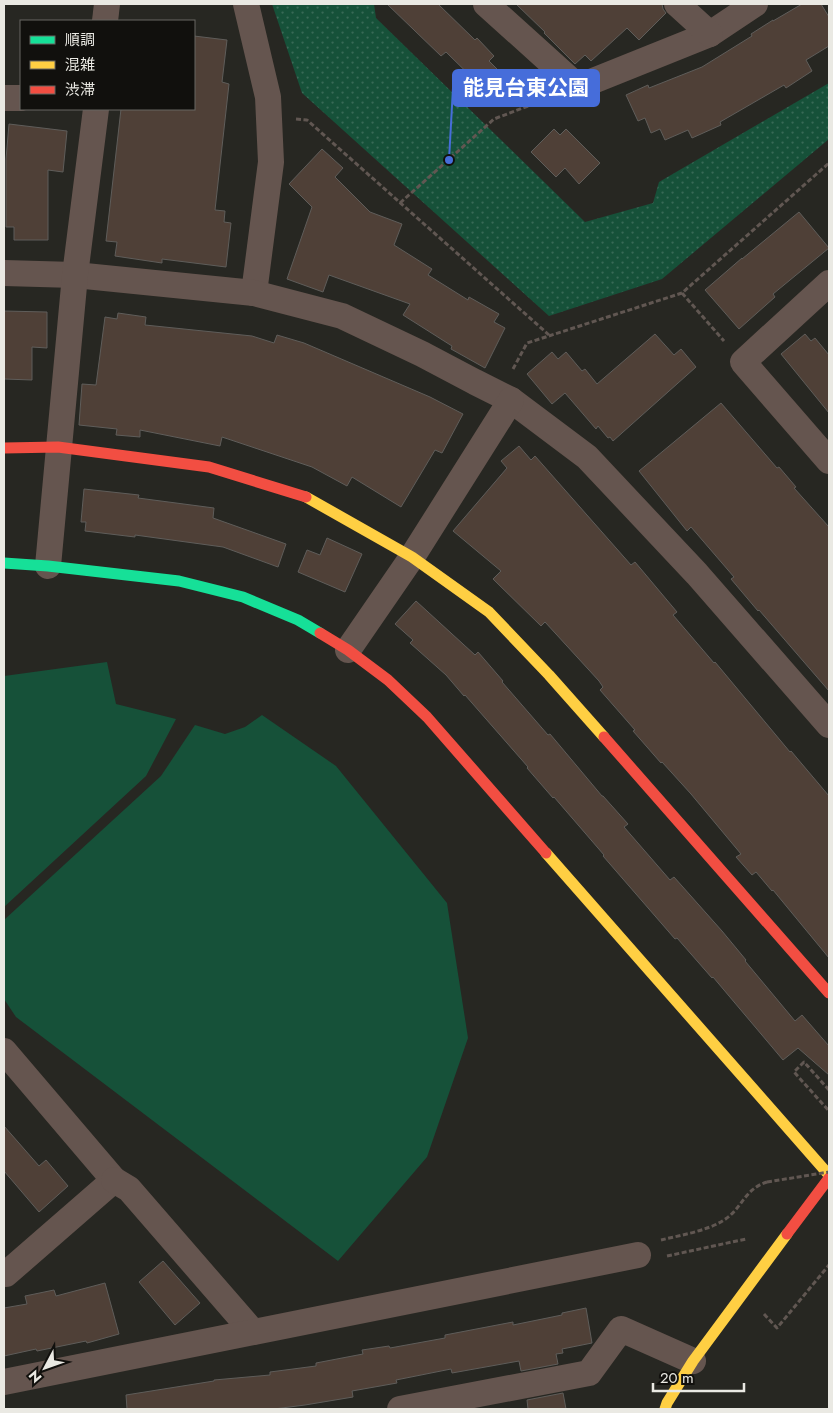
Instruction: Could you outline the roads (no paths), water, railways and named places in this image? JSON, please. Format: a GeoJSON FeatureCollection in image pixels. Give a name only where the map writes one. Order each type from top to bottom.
{"type":"FeatureCollection","features":[{"type":"Feature","properties":{"kind":"street"},"geometry":{"type":"LineString","coordinates":[[105,20],[107,4]]}},
{"type":"Feature","properties":{"kind":"street"},"geometry":{"type":"LineString","coordinates":[[246,4],[268,97],[271,162],[254,293]]}},
{"type":"Feature","properties":{"kind":"street"},"geometry":{"type":"LineString","coordinates":[[486,4],[578,87],[710,34],[755,4]]}},
{"type":"Feature","properties":{"kind":"street"},"geometry":{"type":"LineString","coordinates":[[677,4],[710,34]]}},
{"type":"Feature","properties":{"kind":"street"},"geometry":{"type":"LineString","coordinates":[[4,98],[20,98]]}},
{"type":"Feature","properties":{"kind":"street"},"geometry":{"type":"LineString","coordinates":[[48,566],[75,275],[96,110]]}},
{"type":"Feature","properties":{"kind":"street"},"geometry":{"type":"LineString","coordinates":[[4,273],[75,275],[254,293],[342,316],[422,354],[505,397],[587,457],[697,574],[829,726]]}},
{"type":"Feature","properties":{"kind":"street"},"geometry":{"type":"LineString","coordinates":[[829,283],[743,362],[829,461]]}},
{"type":"Feature","properties":{"kind":"street"},"geometry":{"type":"LineString","coordinates":[[348,650],[412,557],[505,397]]}},
{"type":"Feature","properties":{"kind":"street"},"geometry":{"type":"LineString","coordinates":[[4,448],[58,448],[209,467],[308,498],[412,557],[489,612],[549,674],[829,993]]}},
{"type":"Feature","properties":{"kind":"street"},"geometry":{"type":"LineString","coordinates":[[4,563],[48,566],[179,581],[243,597],[298,620],[348,650],[388,680],[427,718],[829,1175],[693,1361],[665,1409]]}},
{"type":"Feature","properties":{"kind":"street"},"geometry":{"type":"LineString","coordinates":[[4,1051],[114,1180],[129,1189],[253,1332]]}},
{"type":"Feature","properties":{"kind":"street"},"geometry":{"type":"LineString","coordinates":[[4,1274],[114,1180]]}},
{"type":"Feature","properties":{"kind":"street"},"geometry":{"type":"LineString","coordinates":[[4,1382],[638,1255]]}},
{"type":"Feature","properties":{"kind":"street"},"geometry":{"type":"LineString","coordinates":[[400,1409],[589,1373],[621,1328],[693,1361]]}},
{"type":"Feature","properties":{"kind":"place","name":"能見台東公園"},"geometry":{"type":"Point","coordinates":[449,160]}}]}
